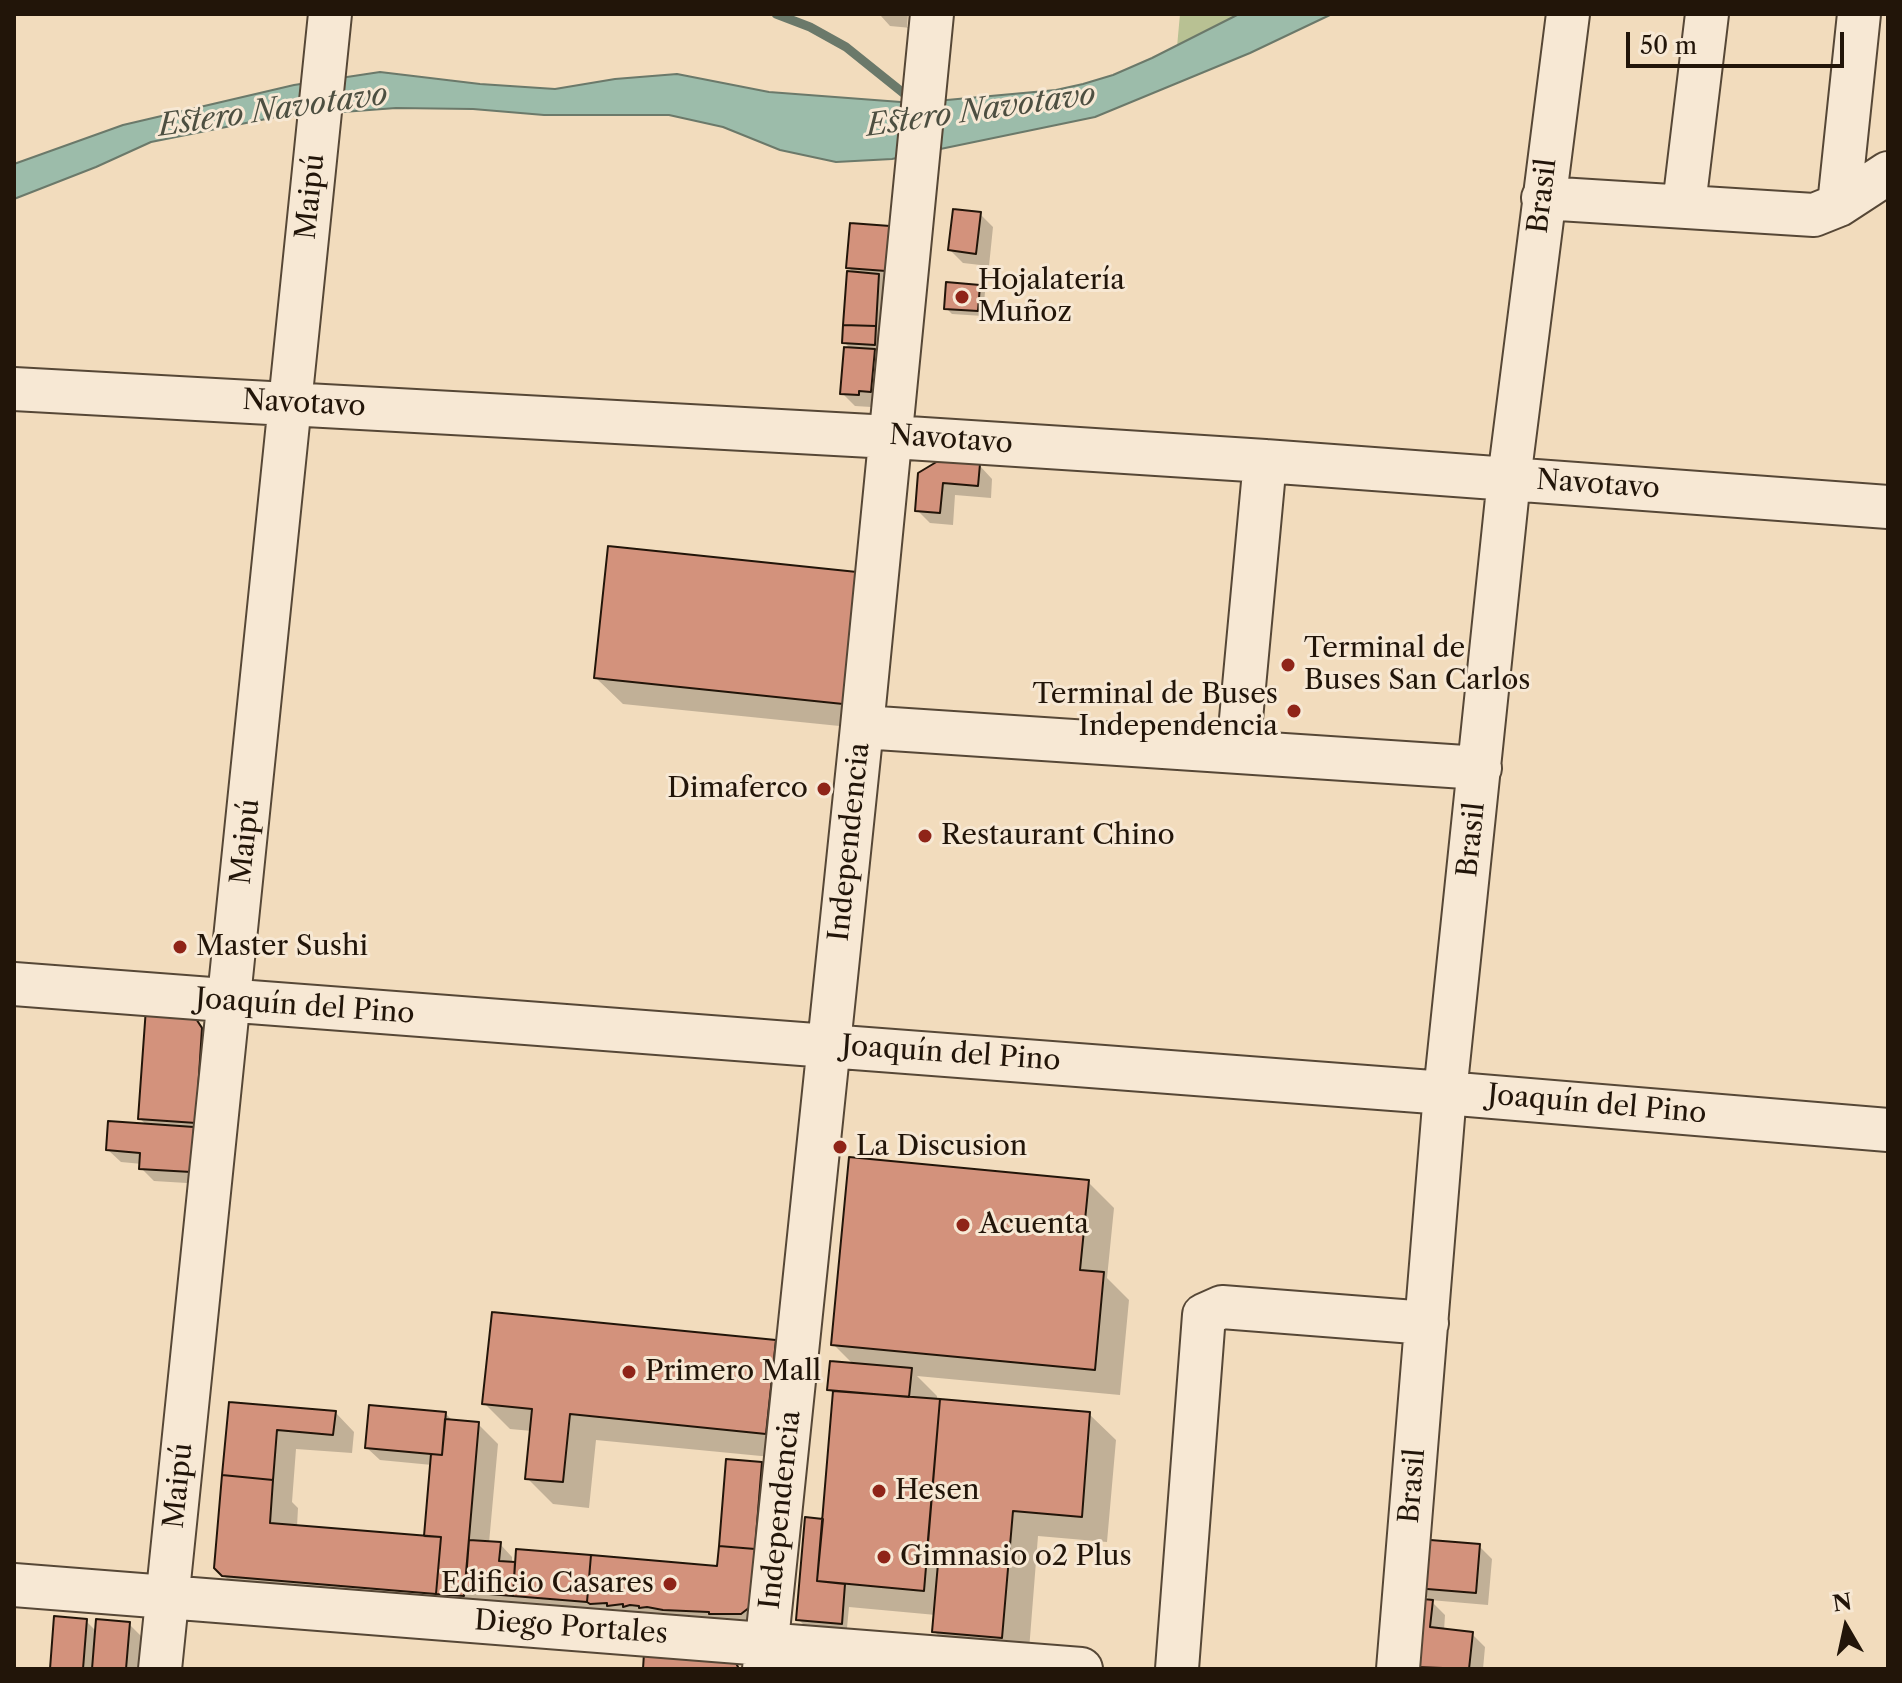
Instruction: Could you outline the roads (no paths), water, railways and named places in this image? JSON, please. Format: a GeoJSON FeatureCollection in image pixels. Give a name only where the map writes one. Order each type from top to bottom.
{"type":"FeatureCollection","features":[{"type":"Feature","properties":{"kind":"street","name":"Maipú"},"geometry":{"type":"LineString","coordinates":[[160,1669],[330,14]]}},
{"type":"Feature","properties":{"kind":"street","name":"Independencia"},"geometry":{"type":"LineString","coordinates":[[766,1656],[932,14]]}},
{"type":"Feature","properties":{"kind":"street","name":"Brasil"},"geometry":{"type":"LineString","coordinates":[[1398,1669],[1445,1093],[1509,479],[1568,14]]}},
{"type":"Feature","properties":{"kind":"street"},"geometry":{"type":"LineString","coordinates":[[1684,205],[1707,14]]}},
{"type":"Feature","properties":{"kind":"street"},"geometry":{"type":"LineString","coordinates":[[1839,205],[1859,14]]}},
{"type":"Feature","properties":{"kind":"street"},"geometry":{"type":"LineString","coordinates":[[1543,198],[1814,215],[1839,205],[1888,173]]}},
{"type":"Feature","properties":{"kind":"street","name":"Navotavo"},"geometry":{"type":"LineString","coordinates":[[14,389],[891,437],[1888,507]]}},
{"type":"Feature","properties":{"kind":"street"},"geometry":{"type":"LineString","coordinates":[[1238,751],[1265,461]]}},
{"type":"Feature","properties":{"kind":"street"},"geometry":{"type":"LineString","coordinates":[[862,727],[1480,768]]}},
{"type":"Feature","properties":{"kind":"street","name":"Joaquín del Pino"},"geometry":{"type":"LineString","coordinates":[[14,984],[829,1045],[1888,1130]]}},
{"type":"Feature","properties":{"kind":"street"},"geometry":{"type":"LineString","coordinates":[[1177,1669],[1204,1315],[1222,1307],[1427,1323]]}},
{"type":"Feature","properties":{"kind":"street","name":"Diego Portales"},"geometry":{"type":"LineString","coordinates":[[14,1585],[766,1656],[1081,1669]]}},
{"type":"Feature","properties":{"kind":"water","name":"Estero Navotavo"},"geometry":{"type":"Polygon","coordinates":[[[1239,14],[1332,14],[1250,53],[1095,117],[892,159],[836,162],[780,150],[723,127],[669,115],[544,115],[473,109],[396,108],[276,117],[151,142],[14,199],[14,164],[123,125],[294,85],[380,72],[555,89],[615,79],[677,74],[769,92],[914,103],[1056,90],[1083,84],[1152,58],[1239,14]]]}},
{"type":"Feature","properties":{"kind":"waterway","name":"Estero Navotavo"},"geometry":{"type":"LineString","coordinates":[[776,14],[810,27],[846,47],[912,100]]}},
{"type":"Feature","properties":{"kind":"place","name":"Hojalatería Muñoz"},"geometry":{"type":"Point","coordinates":[962,297]}},
{"type":"Feature","properties":{"kind":"place","name":"Terminal de Buses San Carlos"},"geometry":{"type":"Point","coordinates":[1288,665]}},
{"type":"Feature","properties":{"kind":"place","name":"Terminal de Buses Independencia"},"geometry":{"type":"Point","coordinates":[1294,711]}},
{"type":"Feature","properties":{"kind":"place","name":"Dimaferco"},"geometry":{"type":"Point","coordinates":[824,789]}},
{"type":"Feature","properties":{"kind":"place","name":"Restaurant Chino"},"geometry":{"type":"Point","coordinates":[925,836]}},
{"type":"Feature","properties":{"kind":"place","name":"Master Sushi"},"geometry":{"type":"Point","coordinates":[180,947]}},
{"type":"Feature","properties":{"kind":"place","name":"La Discusion"},"geometry":{"type":"Point","coordinates":[840,1147]}},
{"type":"Feature","properties":{"kind":"place","name":"Acuenta"},"geometry":{"type":"Point","coordinates":[963,1225]}},
{"type":"Feature","properties":{"kind":"place","name":"Primero Mall"},"geometry":{"type":"Point","coordinates":[629,1372]}},
{"type":"Feature","properties":{"kind":"place","name":"Hesen"},"geometry":{"type":"Point","coordinates":[879,1491]}},
{"type":"Feature","properties":{"kind":"place","name":"Gimnasio o2 Plus"},"geometry":{"type":"Point","coordinates":[884,1557]}},
{"type":"Feature","properties":{"kind":"place","name":"Edificio Casares"},"geometry":{"type":"Point","coordinates":[670,1584]}}]}
